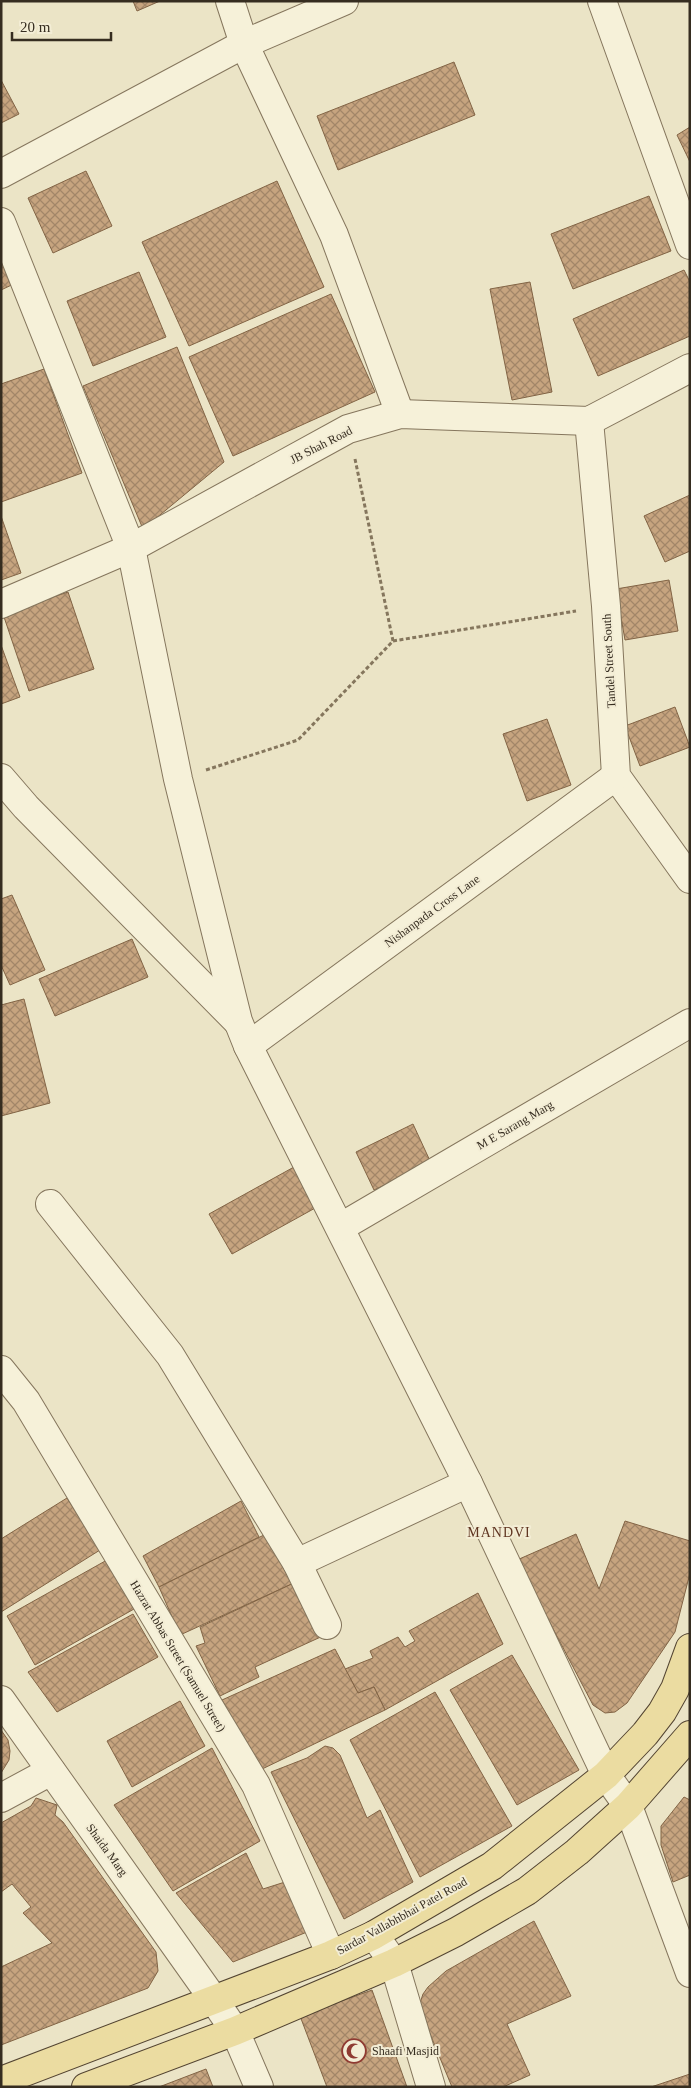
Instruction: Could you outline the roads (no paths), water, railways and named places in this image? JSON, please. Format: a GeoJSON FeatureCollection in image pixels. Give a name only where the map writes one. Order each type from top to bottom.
{"type":"FeatureCollection","features":[{"type":"Feature","properties":{"kind":"main road","name":"Sardar Vallabhbhai Patel Road"},"geometry":{"type":"LineString","coordinates":[[1,2081],[331,1955],[374,1935],[492,1866],[606,1776],[645,1734],[662,1712],[675,1689],[690,1648]]}},
{"type":"Feature","properties":{"kind":"main road"},"geometry":{"type":"LineString","coordinates":[[86,2087],[235,2031],[394,1963],[456,1932],[527,1891],[577,1852],[628,1806],[690,1735]]}},
{"type":"Feature","properties":{"kind":"street"},"geometry":{"type":"LineString","coordinates":[[230,1],[244,44],[334,235],[400,414]]}},
{"type":"Feature","properties":{"kind":"street"},"geometry":{"type":"LineString","coordinates":[[1,174],[244,44],[344,1]]}},
{"type":"Feature","properties":{"kind":"street"},"geometry":{"type":"LineString","coordinates":[[602,1],[690,246]]}},
{"type":"Feature","properties":{"kind":"street"},"geometry":{"type":"LineString","coordinates":[[1,222],[131,548],[178,779],[238,1021],[248,1046],[468,1483],[606,1776],[628,1806],[690,1973]]}},
{"type":"Feature","properties":{"kind":"street","name":"JB Shah Road"},"geometry":{"type":"LineString","coordinates":[[1,604],[131,548],[348,429],[400,414],[589,421],[690,368]]}},
{"type":"Feature","properties":{"kind":"street","name":"Tandel Street South"},"geometry":{"type":"LineString","coordinates":[[589,421],[606,606],[616,776]]}},
{"type":"Feature","properties":{"kind":"street"},"geometry":{"type":"LineString","coordinates":[[616,776],[690,878]]}},
{"type":"Feature","properties":{"kind":"street","name":"Nishanpada Cross Lane"},"geometry":{"type":"LineString","coordinates":[[248,1046],[616,776]]}},
{"type":"Feature","properties":{"kind":"street"},"geometry":{"type":"LineString","coordinates":[[1,778],[26,807],[238,1021]]}},
{"type":"Feature","properties":{"kind":"street","name":"M E Sarang Marg"},"geometry":{"type":"LineString","coordinates":[[341,1228],[690,1023]]}},
{"type":"Feature","properties":{"kind":"street"},"geometry":{"type":"LineString","coordinates":[[50,1204],[170,1355],[297,1563],[327,1625]]}},
{"type":"Feature","properties":{"kind":"street","name":"Hazrat Abbas Street (Samuel Street)"},"geometry":{"type":"LineString","coordinates":[[1,1370],[26,1401],[256,1786],[331,1955]]}},
{"type":"Feature","properties":{"kind":"street"},"geometry":{"type":"LineString","coordinates":[[297,1563],[468,1483]]}},
{"type":"Feature","properties":{"kind":"street","name":"Shaida Marg"},"geometry":{"type":"LineString","coordinates":[[1,1700],[235,2031],[259,2087]]}},
{"type":"Feature","properties":{"kind":"street"},"geometry":{"type":"LineString","coordinates":[[1,1798],[51,1771]]}},
{"type":"Feature","properties":{"kind":"street"},"geometry":{"type":"LineString","coordinates":[[374,1935],[394,1963],[431,2087]]}},
{"type":"Feature","properties":{"kind":"place","name":"Shaafi Masjid"},"geometry":{"type":"Point","coordinates":[354,2051]}},
{"type":"Feature","properties":{"kind":"district","name":"MANDVI"},"geometry":{"type":"Point","coordinates":[499,1532]}}]}
